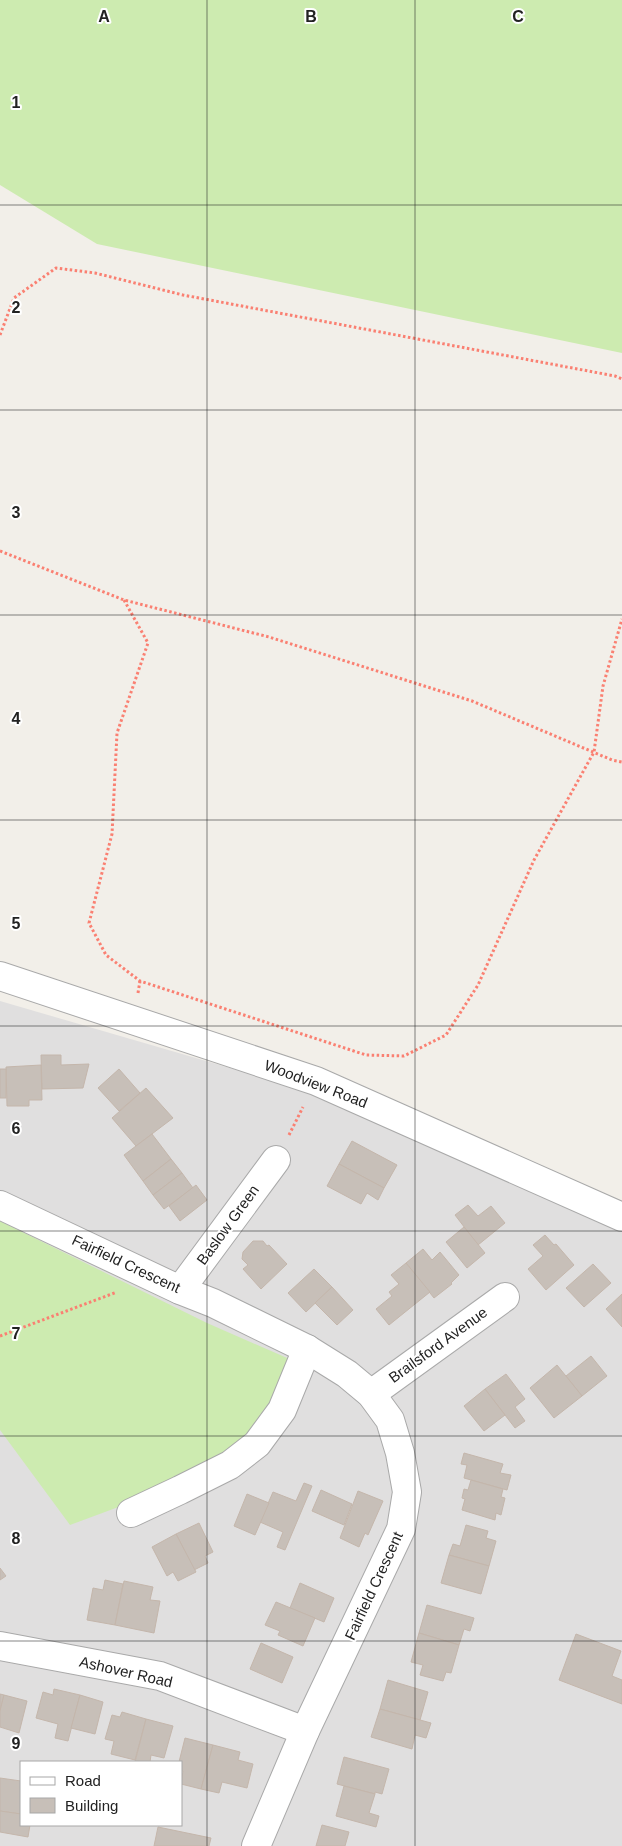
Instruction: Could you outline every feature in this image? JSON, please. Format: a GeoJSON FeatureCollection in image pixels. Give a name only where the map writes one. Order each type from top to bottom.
{"type":"FeatureCollection","features":[{"type":"Feature","properties":{"kind":"street","name":"Woodview Road"},"geometry":{"type":"LineString","coordinates":[[0,976],[316,1081],[622,1217]]}},
{"type":"Feature","properties":{"kind":"street","name":"Baslow Green"},"geometry":{"type":"LineString","coordinates":[[180,1290],[276,1160]]}},
{"type":"Feature","properties":{"kind":"street","name":"Fairfield Crescent"},"geometry":{"type":"LineString","coordinates":[[0,1205],[180,1290],[213,1303],[307,1349],[347,1374],[371,1394],[390,1420],[400,1453],[407,1492],[401,1529],[305,1731],[256,1846]]}},
{"type":"Feature","properties":{"kind":"street","name":"Brailsford Avenue"},"geometry":{"type":"LineString","coordinates":[[371,1394],[505,1297]]}},
{"type":"Feature","properties":{"kind":"street"},"geometry":{"type":"LineString","coordinates":[[131,1513],[230,1465],[258,1444],[282,1410],[307,1349]]}},
{"type":"Feature","properties":{"kind":"street","name":"Ashover Road"},"geometry":{"type":"LineString","coordinates":[[0,1646],[160,1676],[305,1731]]}},
{"type":"Feature","properties":{"kind":"path"},"geometry":{"type":"LineString","coordinates":[[0,336],[14,298],[56,268],[95,273],[184,294],[615,376],[622,379]]}},
{"type":"Feature","properties":{"kind":"path"},"geometry":{"type":"LineString","coordinates":[[0,551],[124,600],[269,638],[472,701],[612,760],[622,762]]}},
{"type":"Feature","properties":{"kind":"path"},"geometry":{"type":"LineString","coordinates":[[124,600],[148,643],[117,733],[112,834],[89,923],[106,955],[140,982],[366,1056],[404,1056],[446,1035],[478,985],[534,860],[594,752],[603,686],[622,619]]}},
{"type":"Feature","properties":{"kind":"path"},"geometry":{"type":"LineString","coordinates":[[276,1160],[316,1081]]}},
{"type":"Feature","properties":{"kind":"path"},"geometry":{"type":"LineString","coordinates":[[0,1336],[154,1278]]}},
{"type":"Feature","properties":{"kind":"shaded area"},"geometry":{"type":"Polygon","coordinates":[[[0,1001],[302,1089],[622,1231],[622,1846],[0,1846],[0,1001]]]}},
{"type":"Feature","properties":{"kind":"green space"},"geometry":{"type":"Polygon","coordinates":[[[0,0],[622,0],[622,353],[97,244],[0,185],[0,0]]]}},
{"type":"Feature","properties":{"kind":"green space"},"geometry":{"type":"Polygon","coordinates":[[[0,1221],[207,1323],[294,1361],[265,1420],[221,1460],[140,1499],[70,1525],[0,1430],[0,1221]]]}},
{"type":"Feature","properties":{"kind":"building"},"geometry":{"type":"Polygon","coordinates":[[[41,1055],[61,1055],[61,1065],[89,1064],[83,1088],[42,1089],[41,1055]]]}},
{"type":"Feature","properties":{"kind":"building"},"geometry":{"type":"Polygon","coordinates":[[[41,1065],[42,1100],[29,1100],[29,1106],[7,1106],[6,1067],[41,1065]]]}},
{"type":"Feature","properties":{"kind":"building"},"geometry":{"type":"Polygon","coordinates":[[[0,1069],[6,1069],[6,1098],[0,1098],[0,1069]]]}},
{"type":"Feature","properties":{"kind":"building"},"geometry":{"type":"Polygon","coordinates":[[[119,1069],[140,1093],[119,1111],[98,1088],[119,1069]]]}},
{"type":"Feature","properties":{"kind":"building"},"geometry":{"type":"Polygon","coordinates":[[[146,1088],[173,1118],[136,1146],[112,1118],[146,1088]]]}},
{"type":"Feature","properties":{"kind":"building"},"geometry":{"type":"Polygon","coordinates":[[[152,1134],[171,1159],[143,1181],[124,1155],[152,1134]]]}},
{"type":"Feature","properties":{"kind":"building"},"geometry":{"type":"Polygon","coordinates":[[[352,1141],[397,1165],[384,1188],[339,1164],[352,1141]]]}},
{"type":"Feature","properties":{"kind":"building"},"geometry":{"type":"Polygon","coordinates":[[[171,1159],[182,1173],[153,1195],[143,1181],[171,1159]]]}},
{"type":"Feature","properties":{"kind":"building"},"geometry":{"type":"Polygon","coordinates":[[[339,1164],[384,1188],[378,1200],[367,1193],[361,1204],[327,1186],[339,1164]]]}},
{"type":"Feature","properties":{"kind":"building"},"geometry":{"type":"Polygon","coordinates":[[[182,1173],[193,1188],[164,1209],[153,1195],[182,1173]]]}},
{"type":"Feature","properties":{"kind":"building"},"geometry":{"type":"Polygon","coordinates":[[[196,1185],[207,1200],[180,1221],[169,1206],[196,1185]]]}},
{"type":"Feature","properties":{"kind":"building"},"geometry":{"type":"Polygon","coordinates":[[[468,1205],[478,1216],[491,1206],[505,1223],[478,1245],[455,1215],[468,1205]]]}},
{"type":"Feature","properties":{"kind":"building"},"geometry":{"type":"Polygon","coordinates":[[[464,1227],[485,1253],[467,1268],[446,1242],[464,1227]]]}},
{"type":"Feature","properties":{"kind":"building"},"geometry":{"type":"Polygon","coordinates":[[[545,1235],[554,1245],[556,1244],[574,1265],[546,1290],[528,1269],[543,1256],[533,1245],[545,1235]]]}},
{"type":"Feature","properties":{"kind":"building"},"geometry":{"type":"Polygon","coordinates":[[[253,1241],[263,1241],[267,1246],[269,1245],[287,1264],[261,1289],[243,1269],[248,1265],[242,1259],[243,1252],[253,1241]]]}},
{"type":"Feature","properties":{"kind":"building"},"geometry":{"type":"Polygon","coordinates":[[[423,1249],[432,1260],[440,1252],[459,1275],[452,1284],[434,1298],[406,1263],[423,1249]]]}},
{"type":"Feature","properties":{"kind":"building"},"geometry":{"type":"Polygon","coordinates":[[[406,1263],[430,1292],[389,1325],[376,1309],[392,1296],[389,1292],[399,1284],[391,1275],[406,1263]]]}},
{"type":"Feature","properties":{"kind":"building"},"geometry":{"type":"Polygon","coordinates":[[[593,1264],[611,1283],[584,1307],[566,1288],[593,1264]]]}},
{"type":"Feature","properties":{"kind":"building"},"geometry":{"type":"Polygon","coordinates":[[[314,1269],[332,1287],[306,1312],[288,1293],[314,1269]]]}},
{"type":"Feature","properties":{"kind":"building"},"geometry":{"type":"Polygon","coordinates":[[[332,1287],[353,1310],[337,1325],[315,1303],[332,1287]]]}},
{"type":"Feature","properties":{"kind":"building"},"geometry":{"type":"Polygon","coordinates":[[[622,1294],[622,1327],[606,1309],[622,1294]]]}},
{"type":"Feature","properties":{"kind":"building"},"geometry":{"type":"Polygon","coordinates":[[[591,1356],[607,1376],[582,1396],[566,1376],[591,1356]]]}},
{"type":"Feature","properties":{"kind":"building"},"geometry":{"type":"Polygon","coordinates":[[[557,1365],[582,1396],[554,1418],[530,1388],[557,1365]]]}},
{"type":"Feature","properties":{"kind":"building"},"geometry":{"type":"Polygon","coordinates":[[[506,1374],[525,1399],[515,1407],[525,1421],[515,1428],[485,1389],[506,1374]]]}},
{"type":"Feature","properties":{"kind":"building"},"geometry":{"type":"Polygon","coordinates":[[[485,1389],[505,1415],[484,1431],[464,1406],[485,1389]]]}},
{"type":"Feature","properties":{"kind":"building"},"geometry":{"type":"Polygon","coordinates":[[[464,1453],[503,1464],[500,1473],[511,1475],[507,1490],[464,1478],[467,1465],[461,1464],[464,1453]]]}},
{"type":"Feature","properties":{"kind":"building"},"geometry":{"type":"Polygon","coordinates":[[[471,1480],[503,1489],[501,1497],[505,1498],[501,1515],[496,1513],[495,1520],[462,1510],[465,1499],[462,1498],[464,1489],[468,1490],[471,1480]]]}},
{"type":"Feature","properties":{"kind":"building"},"geometry":{"type":"Polygon","coordinates":[[[304,1483],[312,1486],[285,1550],[277,1547],[283,1532],[260,1522],[273,1492],[296,1501],[304,1483]]]}},
{"type":"Feature","properties":{"kind":"building"},"geometry":{"type":"Polygon","coordinates":[[[321,1490],[352,1504],[344,1525],[312,1511],[321,1490]]]}},
{"type":"Feature","properties":{"kind":"building"},"geometry":{"type":"Polygon","coordinates":[[[358,1491],[383,1501],[368,1535],[365,1533],[359,1547],[340,1538],[358,1491]]]}},
{"type":"Feature","properties":{"kind":"building"},"geometry":{"type":"Polygon","coordinates":[[[247,1494],[269,1503],[255,1535],[234,1526],[247,1494]]]}},
{"type":"Feature","properties":{"kind":"building"},"geometry":{"type":"Polygon","coordinates":[[[199,1523],[213,1552],[205,1556],[208,1563],[194,1570],[176,1534],[199,1523]]]}},
{"type":"Feature","properties":{"kind":"building"},"geometry":{"type":"Polygon","coordinates":[[[466,1525],[488,1531],[486,1538],[496,1541],[489,1566],[449,1555],[453,1544],[460,1546],[466,1525]]]}},
{"type":"Feature","properties":{"kind":"building"},"geometry":{"type":"Polygon","coordinates":[[[176,1534],[196,1572],[178,1581],[173,1572],[167,1576],[152,1547],[176,1534]]]}},
{"type":"Feature","properties":{"kind":"building"},"geometry":{"type":"Polygon","coordinates":[[[449,1555],[489,1566],[481,1594],[441,1583],[449,1555]]]}},
{"type":"Feature","properties":{"kind":"building"},"geometry":{"type":"Polygon","coordinates":[[[0,1568],[6,1576],[0,1580],[0,1568]]]}},
{"type":"Feature","properties":{"kind":"building"},"geometry":{"type":"Polygon","coordinates":[[[105,1580],[123,1584],[115,1625],[87,1620],[93,1588],[103,1590],[105,1580]]]}},
{"type":"Feature","properties":{"kind":"building"},"geometry":{"type":"Polygon","coordinates":[[[124,1581],[153,1587],[150,1600],[160,1601],[154,1633],[115,1625],[124,1581]]]}},
{"type":"Feature","properties":{"kind":"building"},"geometry":{"type":"Polygon","coordinates":[[[300,1583],[334,1598],[324,1622],[290,1608],[300,1583]]]}},
{"type":"Feature","properties":{"kind":"building"},"geometry":{"type":"Polygon","coordinates":[[[276,1602],[315,1618],[303,1646],[278,1635],[280,1631],[265,1625],[276,1602]]]}},
{"type":"Feature","properties":{"kind":"building"},"geometry":{"type":"Polygon","coordinates":[[[427,1605],[474,1618],[470,1631],[464,1629],[459,1645],[419,1633],[427,1605]]]}},
{"type":"Feature","properties":{"kind":"building"},"geometry":{"type":"Polygon","coordinates":[[[419,1633],[459,1645],[451,1673],[446,1672],[443,1681],[420,1675],[423,1665],[411,1662],[419,1633]]]}},
{"type":"Feature","properties":{"kind":"building"},"geometry":{"type":"Polygon","coordinates":[[[576,1634],[621,1651],[612,1676],[622,1680],[622,1704],[559,1680],[576,1634]]]}},
{"type":"Feature","properties":{"kind":"building"},"geometry":{"type":"Polygon","coordinates":[[[261,1643],[293,1657],[282,1683],[250,1669],[261,1643]]]}},
{"type":"Feature","properties":{"kind":"building"},"geometry":{"type":"Polygon","coordinates":[[[388,1680],[428,1692],[420,1720],[380,1709],[388,1680]]]}},
{"type":"Feature","properties":{"kind":"building"},"geometry":{"type":"Polygon","coordinates":[[[54,1689],[80,1695],[68,1741],[55,1738],[58,1724],[36,1718],[43,1692],[53,1695],[54,1689]]]}},
{"type":"Feature","properties":{"kind":"building"},"geometry":{"type":"Polygon","coordinates":[[[0,1694],[4,1695],[0,1711],[0,1694]]]}},
{"type":"Feature","properties":{"kind":"building"},"geometry":{"type":"Polygon","coordinates":[[[4,1695],[27,1701],[19,1733],[0,1727],[0,1711],[4,1695]]]}},
{"type":"Feature","properties":{"kind":"building"},"geometry":{"type":"Polygon","coordinates":[[[80,1695],[103,1702],[95,1734],[71,1728],[80,1695]]]}},
{"type":"Feature","properties":{"kind":"building"},"geometry":{"type":"Polygon","coordinates":[[[380,1709],[431,1723],[426,1738],[415,1735],[412,1749],[371,1737],[380,1709]]]}},
{"type":"Feature","properties":{"kind":"building"},"geometry":{"type":"Polygon","coordinates":[[[122,1712],[146,1719],[135,1760],[111,1754],[114,1741],[105,1739],[112,1715],[120,1717],[122,1712]]]}},
{"type":"Feature","properties":{"kind":"building"},"geometry":{"type":"Polygon","coordinates":[[[146,1719],[173,1726],[164,1758],[151,1755],[150,1761],[135,1761],[146,1719]]]}},
{"type":"Feature","properties":{"kind":"building"},"geometry":{"type":"Polygon","coordinates":[[[185,1738],[213,1745],[201,1789],[182,1784],[182,1761],[179,1761],[185,1738]]]}},
{"type":"Feature","properties":{"kind":"building"},"geometry":{"type":"Polygon","coordinates":[[[213,1745],[240,1752],[238,1760],[253,1764],[247,1788],[222,1782],[219,1793],[201,1789],[213,1745]]]}},
{"type":"Feature","properties":{"kind":"building"},"geometry":{"type":"Polygon","coordinates":[[[344,1757],[389,1769],[382,1794],[375,1792],[375,1794],[337,1784],[344,1757]]]}},
{"type":"Feature","properties":{"kind":"building"},"geometry":{"type":"Polygon","coordinates":[[[0,1778],[20,1781],[20,1814],[0,1811],[0,1778]]]}},
{"type":"Feature","properties":{"kind":"building"},"geometry":{"type":"Polygon","coordinates":[[[344,1786],[375,1794],[369,1813],[379,1816],[376,1827],[336,1816],[344,1786]]]}},
{"type":"Feature","properties":{"kind":"building"},"geometry":{"type":"Polygon","coordinates":[[[0,1811],[20,1814],[20,1826],[30,1826],[28,1837],[0,1832],[0,1811]]]}},
{"type":"Feature","properties":{"kind":"building"},"geometry":{"type":"Polygon","coordinates":[[[322,1825],[349,1832],[345,1846],[316,1846],[322,1825]]]}},
{"type":"Feature","properties":{"kind":"building"},"geometry":{"type":"Polygon","coordinates":[[[158,1827],[211,1838],[209,1846],[154,1846],[158,1827]]]}}]}
